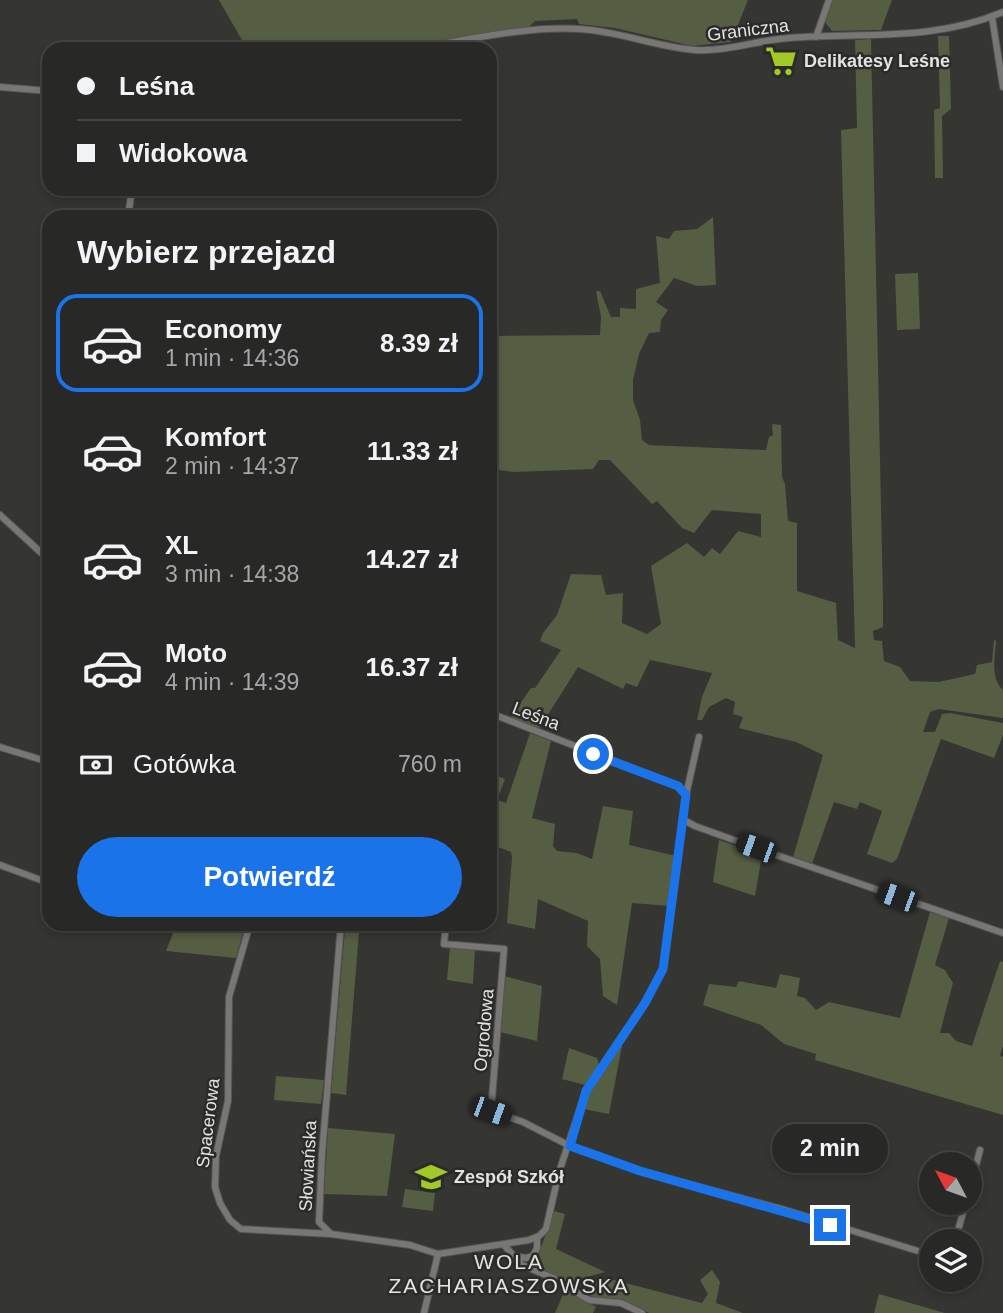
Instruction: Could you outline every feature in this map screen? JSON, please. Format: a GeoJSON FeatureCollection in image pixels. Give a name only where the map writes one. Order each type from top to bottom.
{"type":"FeatureCollection","features":[{"type":"Feature","properties":{"kind":"street"},"geometry":{"type":"LineString","coordinates":[[816,37],[829,0]]}},
{"type":"Feature","properties":{"kind":"street","name":"Graniczna"},"geometry":{"type":"LineString","coordinates":[[458,42],[536,30],[564,29],[602,32],[699,50],[780,39],[935,32],[972,24],[1003,12]]}},
{"type":"Feature","properties":{"kind":"street"},"geometry":{"type":"LineString","coordinates":[[992,17],[1003,87]]}},
{"type":"Feature","properties":{"kind":"street"},"geometry":{"type":"LineString","coordinates":[[0,87],[42,90]]}},
{"type":"Feature","properties":{"kind":"street"},"geometry":{"type":"LineString","coordinates":[[0,514],[42,554]]}},
{"type":"Feature","properties":{"kind":"street","name":"Leśna"},"geometry":{"type":"LineString","coordinates":[[497,716],[678,786],[686,795]]}},
{"type":"Feature","properties":{"kind":"street"},"geometry":{"type":"LineString","coordinates":[[331,1234],[410,1245],[438,1254],[504,1245],[537,1238],[542,1234],[550,1217],[559,1172],[570,1146],[586,1091],[645,1003],[663,969],[686,795],[699,737]]}},
{"type":"Feature","properties":{"kind":"street"},"geometry":{"type":"LineString","coordinates":[[0,747],[42,760]]}},
{"type":"Feature","properties":{"kind":"street"},"geometry":{"type":"LineString","coordinates":[[684,820],[756,848],[1003,933]]}},
{"type":"Feature","properties":{"kind":"street"},"geometry":{"type":"LineString","coordinates":[[0,865],[42,880]]}},
{"type":"Feature","properties":{"kind":"street","name":"Spacerowa"},"geometry":{"type":"LineString","coordinates":[[248,931],[229,997],[228,1101],[216,1156],[215,1187],[230,1220],[241,1229],[331,1234]]}},
{"type":"Feature","properties":{"kind":"street","name":"Słowiańska"},"geometry":{"type":"LineString","coordinates":[[331,1234],[319,1222],[340,931]]}},
{"type":"Feature","properties":{"kind":"street","name":"Ogrodowa"},"geometry":{"type":"LineString","coordinates":[[445,931],[444,944],[504,949],[491,1111],[523,1122],[570,1146]]}},
{"type":"Feature","properties":{"kind":"street"},"geometry":{"type":"LineString","coordinates":[[570,1146],[640,1171],[785,1210],[919,1251]]}},
{"type":"Feature","properties":{"kind":"street"},"geometry":{"type":"LineString","coordinates":[[531,1269],[537,1238]]}},
{"type":"Feature","properties":{"kind":"street"},"geometry":{"type":"LineString","coordinates":[[504,1245],[522,1265],[553,1278],[589,1300],[621,1303],[642,1313]]}},
{"type":"Feature","properties":{"kind":"street"},"geometry":{"type":"LineString","coordinates":[[514,1256],[530,1258],[536,1253]]}},
{"type":"Feature","properties":{"kind":"street"},"geometry":{"type":"LineString","coordinates":[[424,1313],[438,1254]]}},
{"type":"Feature","properties":{"kind":"green space"},"geometry":{"type":"Polygon","coordinates":[[[219,0],[748,0],[731,42],[692,46],[615,28],[579,24],[577,19],[535,21],[527,29],[440,42],[243,42],[219,0]]]}},
{"type":"Feature","properties":{"kind":"green space"},"geometry":{"type":"Polygon","coordinates":[[[832,0],[892,0],[881,30],[832,31],[825,22],[832,0]]]}},
{"type":"Feature","properties":{"kind":"green space"},"geometry":{"type":"Polygon","coordinates":[[[938,36],[949,36],[951,109],[942,116],[943,178],[935,178],[934,110],[940,108],[938,36]]]}},
{"type":"Feature","properties":{"kind":"green space"},"geometry":{"type":"Polygon","coordinates":[[[871,39],[883,600],[883,627],[873,631],[874,640],[882,641],[884,661],[900,667],[910,681],[939,682],[975,674],[977,665],[992,662],[994,640],[996,641],[995,673],[1003,690],[1003,718],[939,709],[930,712],[923,732],[935,732],[942,714],[950,713],[1003,723],[1003,735],[994,758],[941,739],[897,859],[892,863],[867,854],[882,811],[860,802],[857,809],[834,802],[812,864],[793,857],[823,755],[796,742],[739,728],[743,717],[733,714],[735,702],[726,698],[709,707],[702,720],[697,720],[702,697],[712,673],[650,660],[637,687],[626,683],[623,689],[578,667],[539,729],[510,718],[561,650],[540,641],[557,615],[571,574],[601,575],[606,595],[623,593],[622,623],[647,634],[661,624],[651,566],[687,543],[704,557],[712,548],[720,554],[738,531],[761,537],[761,514],[712,510],[694,533],[682,528],[657,501],[652,504],[610,460],[599,460],[593,469],[513,472],[497,470],[497,336],[600,335],[601,317],[596,291],[600,291],[611,317],[620,317],[620,308],[636,309],[636,289],[660,283],[656,236],[669,239],[674,231],[697,229],[713,217],[716,285],[697,286],[674,278],[656,302],[668,310],[661,320],[660,332],[649,333],[639,354],[633,380],[633,400],[640,420],[642,440],[649,445],[766,450],[769,437],[773,435],[772,424],[781,425],[782,477],[788,521],[797,523],[797,591],[836,603],[838,640],[855,648],[841,130],[857,128],[855,40],[871,39]]]}},
{"type":"Feature","properties":{"kind":"green space"},"geometry":{"type":"Polygon","coordinates":[[[918,273],[920,329],[897,330],[895,274],[918,273]]]}},
{"type":"Feature","properties":{"kind":"green space"},"geometry":{"type":"Polygon","coordinates":[[[530,733],[551,741],[532,818],[555,824],[553,846],[557,851],[577,853],[592,859],[603,806],[633,811],[629,845],[676,856],[669,906],[632,903],[617,1005],[603,996],[600,959],[587,946],[588,921],[538,899],[535,929],[507,923],[512,857],[511,852],[497,847],[497,800],[506,803],[530,733]]]}},
{"type":"Feature","properties":{"kind":"green space"},"geometry":{"type":"Polygon","coordinates":[[[497,776],[505,779],[497,800],[497,776]]]}},
{"type":"Feature","properties":{"kind":"green space"},"geometry":{"type":"Polygon","coordinates":[[[719,840],[762,855],[755,896],[713,882],[719,840]]]}},
{"type":"Feature","properties":{"kind":"green space"},"geometry":{"type":"Polygon","coordinates":[[[930,912],[949,918],[935,965],[945,970],[953,983],[940,1033],[949,1033],[956,1041],[972,1046],[1000,961],[1003,962],[1003,1046],[1000,1055],[1003,1057],[1003,1115],[815,1060],[816,1054],[784,1044],[761,1025],[703,1005],[709,984],[736,987],[739,981],[776,988],[780,974],[800,978],[797,996],[805,998],[816,1010],[829,1002],[900,1018],[930,912]]]}},
{"type":"Feature","properties":{"kind":"green space"},"geometry":{"type":"Polygon","coordinates":[[[174,931],[243,933],[236,958],[166,951],[174,931]]]}},
{"type":"Feature","properties":{"kind":"green space"},"geometry":{"type":"Polygon","coordinates":[[[345,931],[354,931],[359,932],[346,1095],[331,1093],[345,931]]]}},
{"type":"Feature","properties":{"kind":"green space"},"geometry":{"type":"Polygon","coordinates":[[[450,947],[475,949],[473,984],[447,980],[450,947]]]}},
{"type":"Feature","properties":{"kind":"green space"},"geometry":{"type":"Polygon","coordinates":[[[504,976],[542,986],[537,1041],[500,1032],[504,976]]]}},
{"type":"Feature","properties":{"kind":"green space"},"geometry":{"type":"Polygon","coordinates":[[[619,1045],[622,1046],[609,1114],[583,1109],[590,1091],[619,1045]]]}},
{"type":"Feature","properties":{"kind":"green space"},"geometry":{"type":"Polygon","coordinates":[[[569,1048],[597,1058],[599,1064],[585,1085],[562,1079],[569,1048]]]}},
{"type":"Feature","properties":{"kind":"green space"},"geometry":{"type":"Polygon","coordinates":[[[276,1076],[324,1080],[321,1104],[274,1100],[276,1076]]]}},
{"type":"Feature","properties":{"kind":"green space"},"geometry":{"type":"Polygon","coordinates":[[[328,1128],[395,1134],[387,1196],[324,1194],[328,1128]]]}},
{"type":"Feature","properties":{"kind":"green space"},"geometry":{"type":"Polygon","coordinates":[[[405,1189],[435,1193],[433,1211],[402,1207],[405,1189]]]}},
{"type":"Feature","properties":{"kind":"green space"},"geometry":{"type":"Polygon","coordinates":[[[554,1211],[565,1214],[556,1249],[605,1272],[587,1277],[575,1290],[534,1267],[554,1211]]]}},
{"type":"Feature","properties":{"kind":"green space"},"geometry":{"type":"Polygon","coordinates":[[[712,1270],[720,1282],[716,1303],[743,1313],[649,1313],[632,1304],[599,1299],[583,1293],[594,1282],[610,1279],[702,1303],[708,1294],[700,1280],[712,1270]]]}},
{"type":"Feature","properties":{"kind":"green space"},"geometry":{"type":"Polygon","coordinates":[[[565,1290],[596,1307],[593,1313],[555,1313],[565,1290]]]}},
{"type":"Feature","properties":{"kind":"green space"},"geometry":{"type":"Polygon","coordinates":[[[879,1294],[945,1313],[874,1313],[879,1294]]]}},
{"type":"Feature","properties":{"kind":"place","name":"Delikatesy Leśne"},"geometry":{"type":"Point","coordinates":[781,61]}},
{"type":"Feature","properties":{"kind":"place","name":"Zespół Szkół"},"geometry":{"type":"Point","coordinates":[431,1177]}},
{"type":"Feature","properties":{"kind":"district","name":"WOLA ZACHARIASZOWSKA"},"geometry":{"type":"Point","coordinates":[509,1273]}},
{"type":"Feature","properties":{"kind":"route"},"geometry":{"type":"LineString","coordinates":[[593,754],[678,786],[686,795],[663,969],[645,1003],[586,1091],[570,1146],[640,1171],[785,1210],[830,1225]]}}]}
